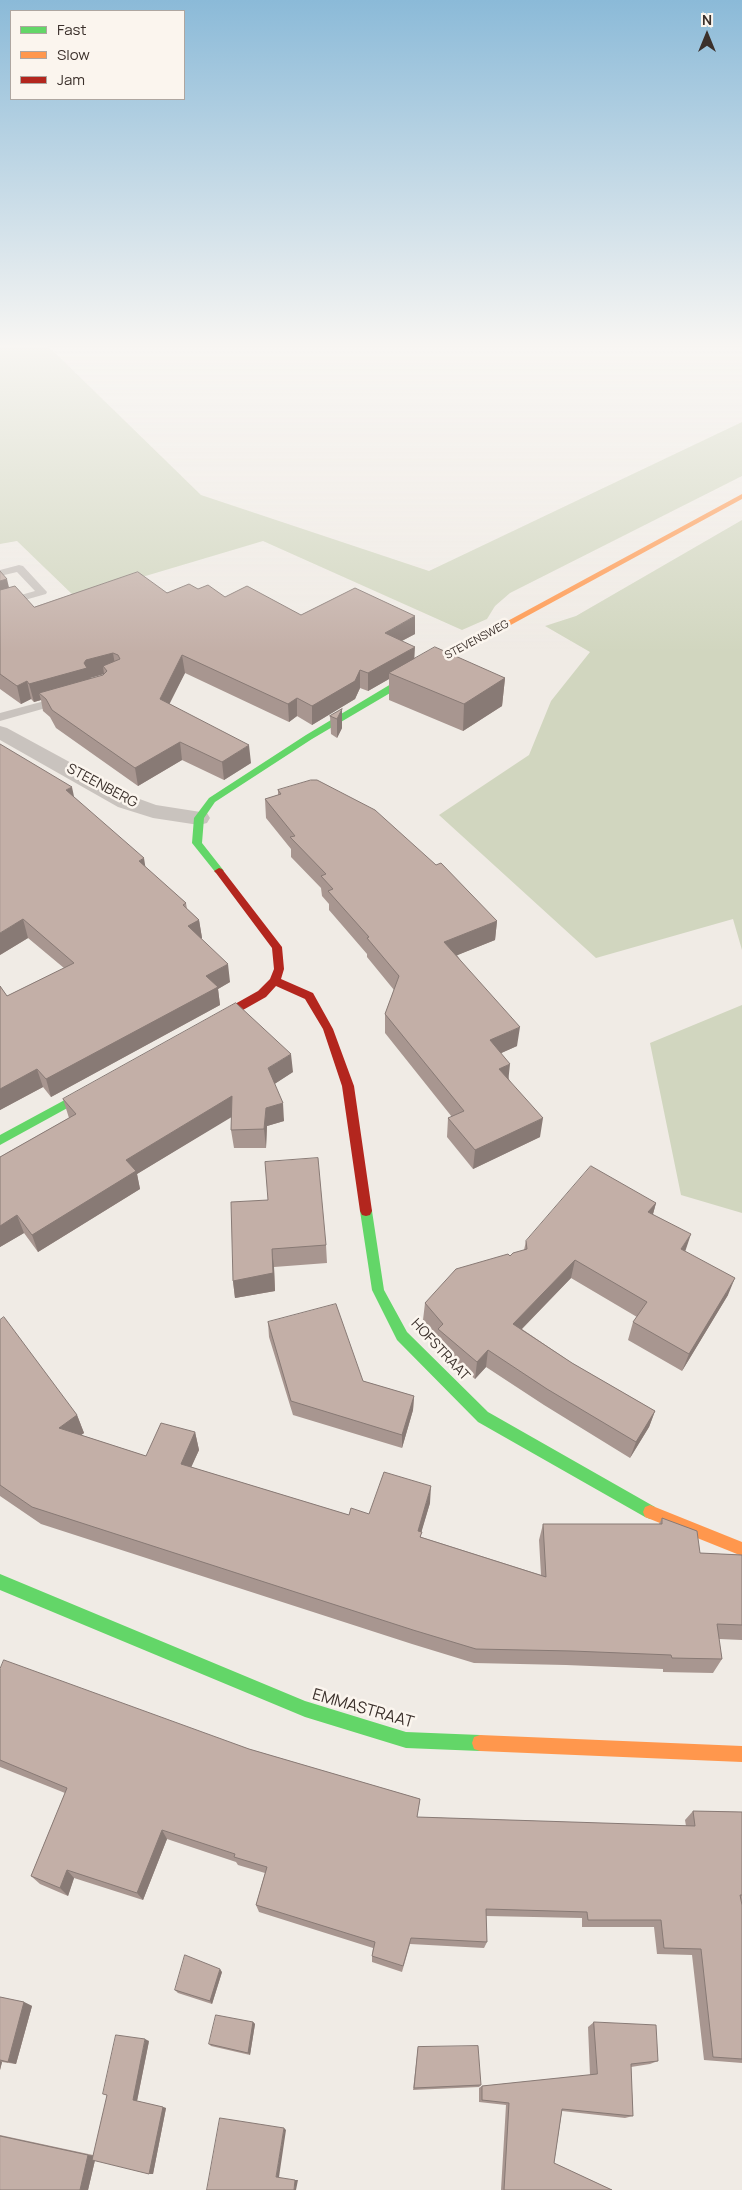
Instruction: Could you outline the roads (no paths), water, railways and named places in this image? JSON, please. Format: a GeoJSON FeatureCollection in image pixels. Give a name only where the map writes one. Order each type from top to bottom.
{"type":"FeatureCollection","features":[{"type":"Feature","properties":{"kind":"street","name":"STEVENSWEG"},"geometry":{"type":"LineString","coordinates":[[199,818],[212,800],[379,694],[742,496]]}},
{"type":"Feature","properties":{"kind":"street","name":"STEENBERG"},"geometry":{"type":"LineString","coordinates":[[0,732],[126,802],[153,811],[199,818]]}},
{"type":"Feature","properties":{"kind":"street"},"geometry":{"type":"LineString","coordinates":[[197,1031],[248,1003],[275,981],[280,966],[277,947],[197,843],[199,818]]}},
{"type":"Feature","properties":{"kind":"street","name":"HOFSTRAAT"},"geometry":{"type":"LineString","coordinates":[[275,981],[309,996],[328,1029],[348,1086],[378,1290],[402,1336],[483,1417],[659,1517],[742,1549]]}},
{"type":"Feature","properties":{"kind":"street"},"geometry":{"type":"LineString","coordinates":[[0,1140],[111,1079]]}},
{"type":"Feature","properties":{"kind":"street","name":"EMMASTRAAT"},"geometry":{"type":"LineString","coordinates":[[0,1582],[305,1709],[406,1740],[742,1754]]}},
{"type":"Feature","properties":{"kind":"lane"},"geometry":{"type":"LineString","coordinates":[[0,573],[19,568],[42,592],[0,604]]}},
{"type":"Feature","properties":{"kind":"lane"},"geometry":{"type":"LineString","coordinates":[[0,717],[74,697]]}}]}
